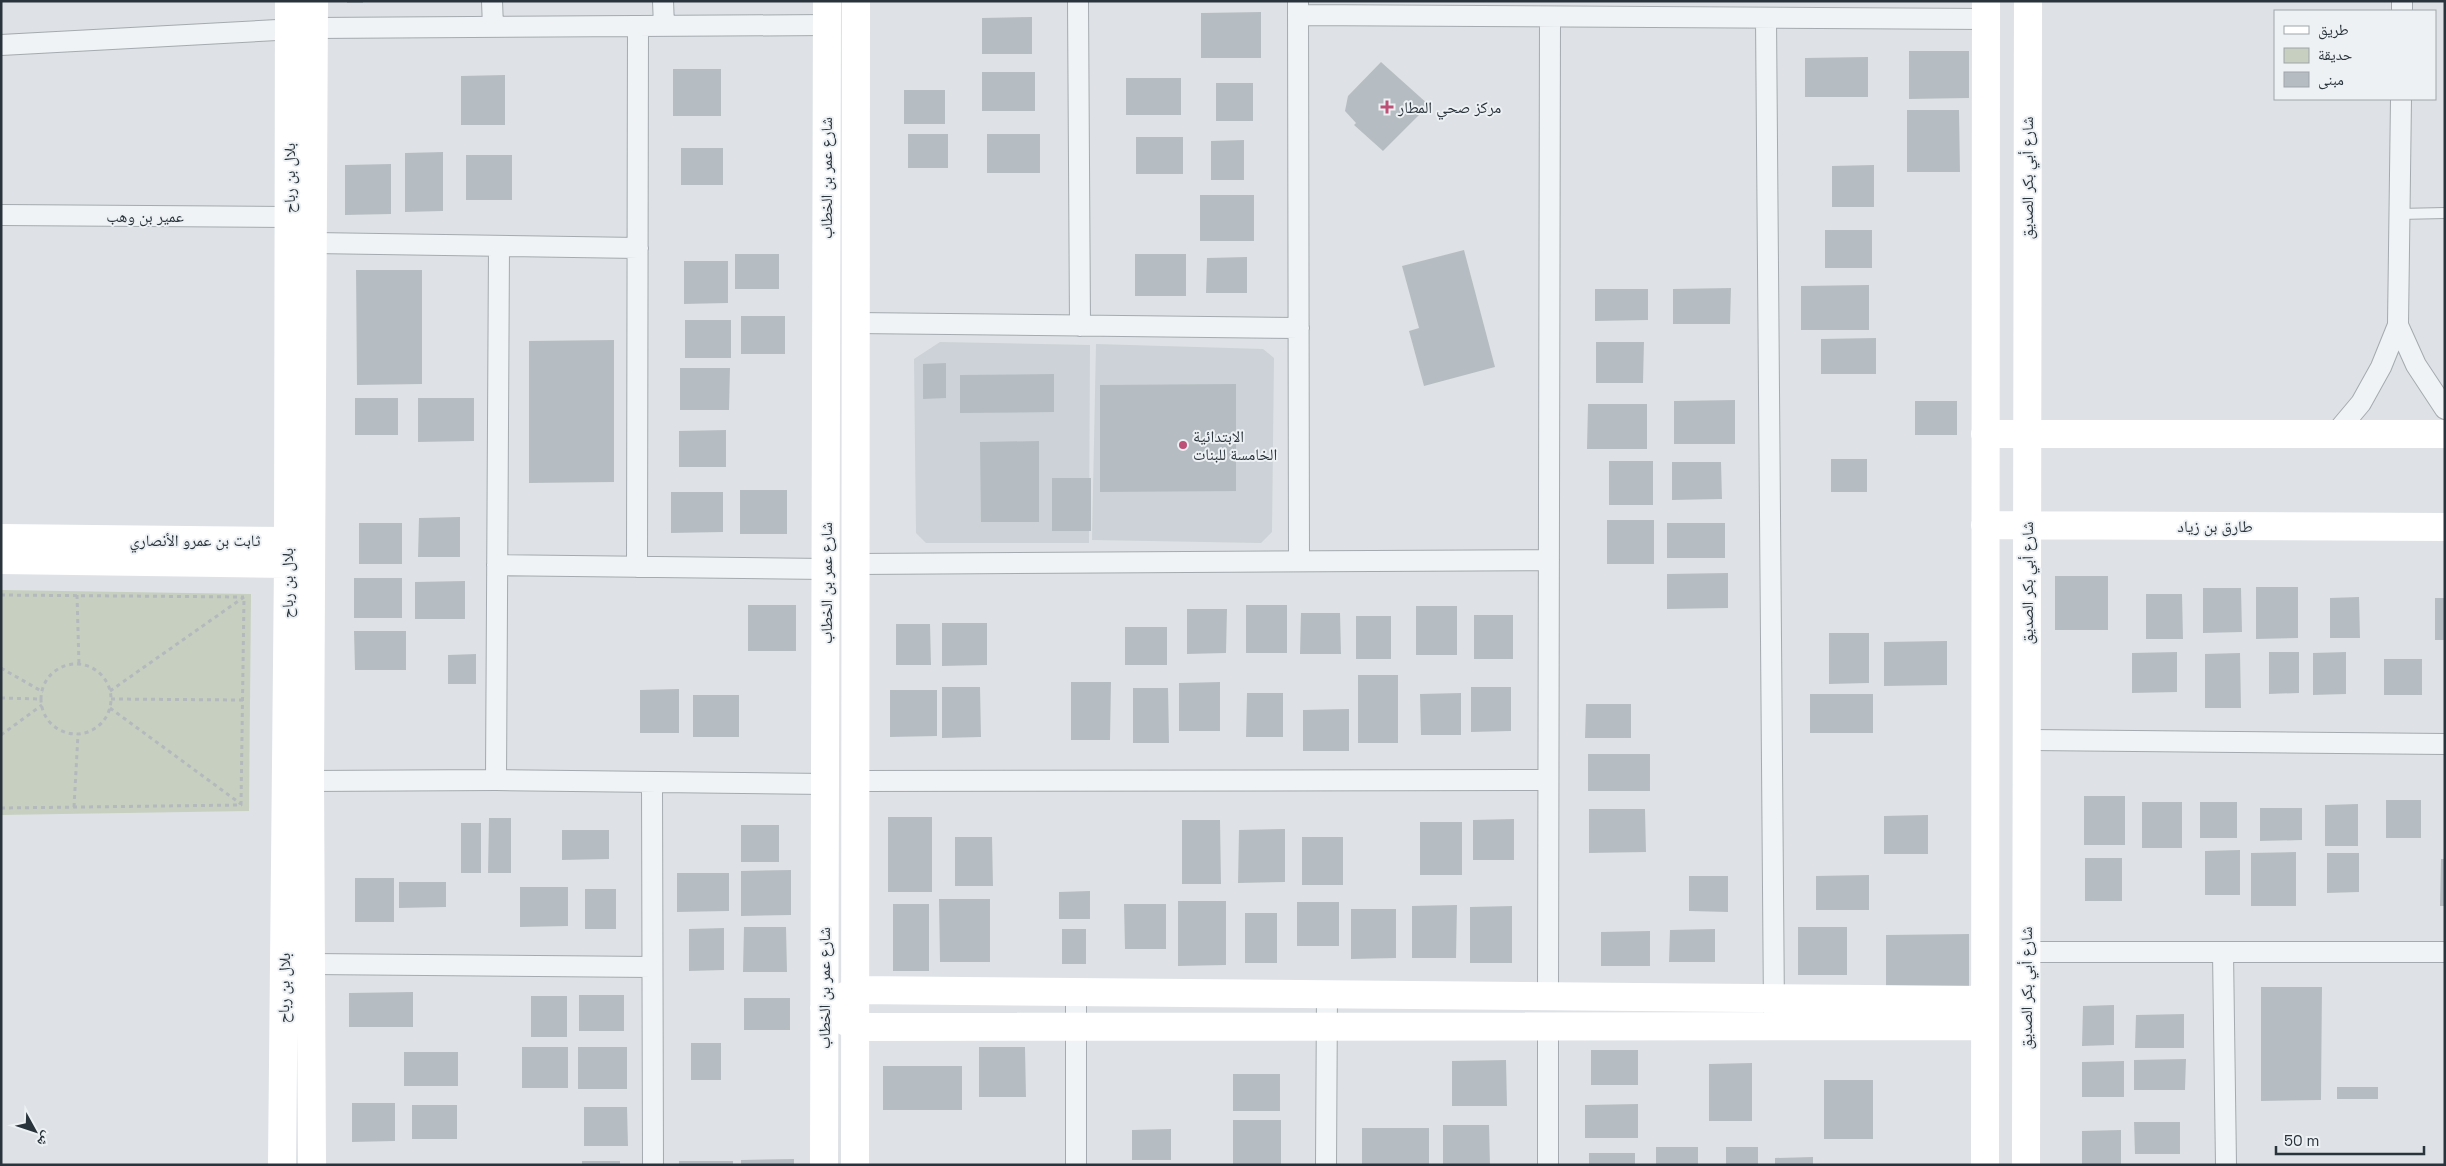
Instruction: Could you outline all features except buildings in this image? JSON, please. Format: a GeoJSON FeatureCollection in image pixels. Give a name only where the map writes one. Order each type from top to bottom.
{"type":"FeatureCollection","features":[{"type":"Feature","properties":{"kind":"street","name":"بلال بن رباح"},"geometry":{"type":"LineString","coordinates":[[289,1],[302,29],[314,243],[310,782],[312,1165]]}},
{"type":"Feature","properties":{"kind":"street","name":"بلال بن رباح"},"geometry":{"type":"LineString","coordinates":[[282,1165],[288,552],[288,217],[302,29],[314,1]]}},
{"type":"Feature","properties":{"kind":"street"},"geometry":{"type":"LineString","coordinates":[[492,1],[493,27]]}},
{"type":"Feature","properties":{"kind":"street"},"geometry":{"type":"LineString","coordinates":[[663,1],[664,26]]}},
{"type":"Feature","properties":{"kind":"street","name":"شارع عمر بن الخطاب"},"geometry":{"type":"LineString","coordinates":[[855,1165],[856,1]]}},
{"type":"Feature","properties":{"kind":"street"},"geometry":{"type":"LineString","coordinates":[[1078,1],[1080,326]]}},
{"type":"Feature","properties":{"kind":"street","name":"شارع أبي بكر الصديق"},"geometry":{"type":"LineString","coordinates":[[2026,1165],[2028,1]]}},
{"type":"Feature","properties":{"kind":"street"},"geometry":{"type":"LineString","coordinates":[[1299,561],[1298,8],[1550,17],[1766,18],[1986,10],[1985,1165]]}},
{"type":"Feature","properties":{"kind":"street"},"geometry":{"type":"LineString","coordinates":[[1,45],[302,29],[664,26],[827,13]]}},
{"type":"Feature","properties":{"kind":"street","name":"شارع عمر بن الخطاب"},"geometry":{"type":"LineString","coordinates":[[824,1165],[827,13]]}},
{"type":"Feature","properties":{"kind":"street"},"geometry":{"type":"LineString","coordinates":[[1548,996],[1550,17]]}},
{"type":"Feature","properties":{"kind":"street"},"geometry":{"type":"LineString","coordinates":[[1766,18],[1774,1026]]}},
{"type":"Feature","properties":{"kind":"street"},"geometry":{"type":"LineString","coordinates":[[637,567],[638,26]]}},
{"type":"Feature","properties":{"kind":"street"},"geometry":{"type":"LineString","coordinates":[[2335,434],[2361,403],[2381,367],[2398,325],[2401,100]]}},
{"type":"Feature","properties":{"kind":"street","name":"عمير بن وهب"},"geometry":{"type":"LineString","coordinates":[[1,215],[288,217]]}},
{"type":"Feature","properties":{"kind":"street"},"geometry":{"type":"LineString","coordinates":[[314,243],[638,248]]}},
{"type":"Feature","properties":{"kind":"street"},"geometry":{"type":"LineString","coordinates":[[496,780],[499,246]]}},
{"type":"Feature","properties":{"kind":"street"},"geometry":{"type":"LineString","coordinates":[[856,323],[1299,328]]}},
{"type":"Feature","properties":{"kind":"street"},"geometry":{"type":"LineString","coordinates":[[2398,325],[2416,365],[2445,410]]}},
{"type":"Feature","properties":{"kind":"street"},"geometry":{"type":"LineString","coordinates":[[1985,434],[2445,434]]}},
{"type":"Feature","properties":{"kind":"street","name":"طارق بن زياد"},"geometry":{"type":"LineString","coordinates":[[1985,525],[2445,527]]}},
{"type":"Feature","properties":{"kind":"street","name":"ثابت بن عمرو الأنصاري"},"geometry":{"type":"LineString","coordinates":[[1,538],[312,553]]}},
{"type":"Feature","properties":{"kind":"street","name":"ثابت بن عمرو الأنصاري"},"geometry":{"type":"LineString","coordinates":[[1,560],[288,552]]}},
{"type":"Feature","properties":{"kind":"street"},"geometry":{"type":"LineString","coordinates":[[856,564],[1549,560]]}},
{"type":"Feature","properties":{"kind":"street"},"geometry":{"type":"LineString","coordinates":[[497,564],[826,569]]}},
{"type":"Feature","properties":{"kind":"street"},"geometry":{"type":"LineString","coordinates":[[2027,740],[2445,744]]}},
{"type":"Feature","properties":{"kind":"street"},"geometry":{"type":"LineString","coordinates":[[310,782],[496,780],[825,784]]}},
{"type":"Feature","properties":{"kind":"street"},"geometry":{"type":"LineString","coordinates":[[856,781],[1548,780]]}},
{"type":"Feature","properties":{"kind":"street"},"geometry":{"type":"LineString","coordinates":[[652,782],[653,1165]]}},
{"type":"Feature","properties":{"kind":"street"},"geometry":{"type":"LineString","coordinates":[[2026,952],[2445,952]]}},
{"type":"Feature","properties":{"kind":"street"},"geometry":{"type":"LineString","coordinates":[[2223,952],[2226,1165]]}},
{"type":"Feature","properties":{"kind":"street"},"geometry":{"type":"LineString","coordinates":[[312,964],[652,967]]}},
{"type":"Feature","properties":{"kind":"street"},"geometry":{"type":"LineString","coordinates":[[856,990],[1774,998],[1985,1013],[1774,1026],[855,1027],[824,1008],[856,990]]}},
{"type":"Feature","properties":{"kind":"street"},"geometry":{"type":"LineString","coordinates":[[1076,992],[1076,1165]]}},
{"type":"Feature","properties":{"kind":"street"},"geometry":{"type":"LineString","coordinates":[[1326,1165],[1327,994]]}},
{"type":"Feature","properties":{"kind":"street"},"geometry":{"type":"LineString","coordinates":[[1548,1026],[1548,1165]]}},
{"type":"Feature","properties":{"kind":"lane"},"geometry":{"type":"LineString","coordinates":[[2399,214],[2445,213]]}},
{"type":"Feature","properties":{"kind":"path"},"geometry":{"type":"LineString","coordinates":[[1,595],[244,597]]}},
{"type":"Feature","properties":{"kind":"path"},"geometry":{"type":"LineString","coordinates":[[77,596],[79,664]]}},
{"type":"Feature","properties":{"kind":"path"},"geometry":{"type":"LineString","coordinates":[[110,691],[244,597]]}},
{"type":"Feature","properties":{"kind":"path"},"geometry":{"type":"LineString","coordinates":[[241,805],[244,597]]}},
{"type":"Feature","properties":{"kind":"path"},"geometry":{"type":"LineString","coordinates":[[79,664],[93,668],[102,675],[110,691],[110,708],[97,727],[78,734],[65,732],[55,727],[47,718],[42,705],[43,692],[50,676],[59,669],[79,664]]}},
{"type":"Feature","properties":{"kind":"path"},"geometry":{"type":"LineString","coordinates":[[1,668],[43,692]]}},
{"type":"Feature","properties":{"kind":"path"},"geometry":{"type":"LineString","coordinates":[[1,698],[42,699]]}},
{"type":"Feature","properties":{"kind":"path"},"geometry":{"type":"LineString","coordinates":[[111,699],[243,700]]}},
{"type":"Feature","properties":{"kind":"path"},"geometry":{"type":"LineString","coordinates":[[1,735],[42,705]]}},
{"type":"Feature","properties":{"kind":"path"},"geometry":{"type":"LineString","coordinates":[[110,708],[241,805]]}},
{"type":"Feature","properties":{"kind":"path"},"geometry":{"type":"LineString","coordinates":[[74,807],[78,734]]}},
{"type":"Feature","properties":{"kind":"path"},"geometry":{"type":"LineString","coordinates":[[1,808],[241,805]]}},
{"type":"Feature","properties":{"kind":"shaded area"},"geometry":{"type":"Polygon","coordinates":[[[940,342],[1090,345],[1089,543],[926,543],[916,533],[914,359],[940,342]]]}},
{"type":"Feature","properties":{"kind":"shaded area","name":"الابتدائية الخامسة للبنات"},"geometry":{"type":"Polygon","coordinates":[[[1096,344],[1263,349],[1274,358],[1272,532],[1261,543],[1092,540],[1096,344]]]}},
{"type":"Feature","properties":{"kind":"green space"},"geometry":{"type":"Polygon","coordinates":[[[1,590],[251,594],[249,811],[1,815],[1,590]]]}},
{"type":"Feature","properties":{"kind":"place","name":"مركز صحي المطار"},"geometry":{"type":"Point","coordinates":[1387,107]}},
{"type":"Feature","properties":{"kind":"place","name":"الابتدائية الخامسة للبنات"},"geometry":{"type":"Point","coordinates":[1183,445]}}]}
